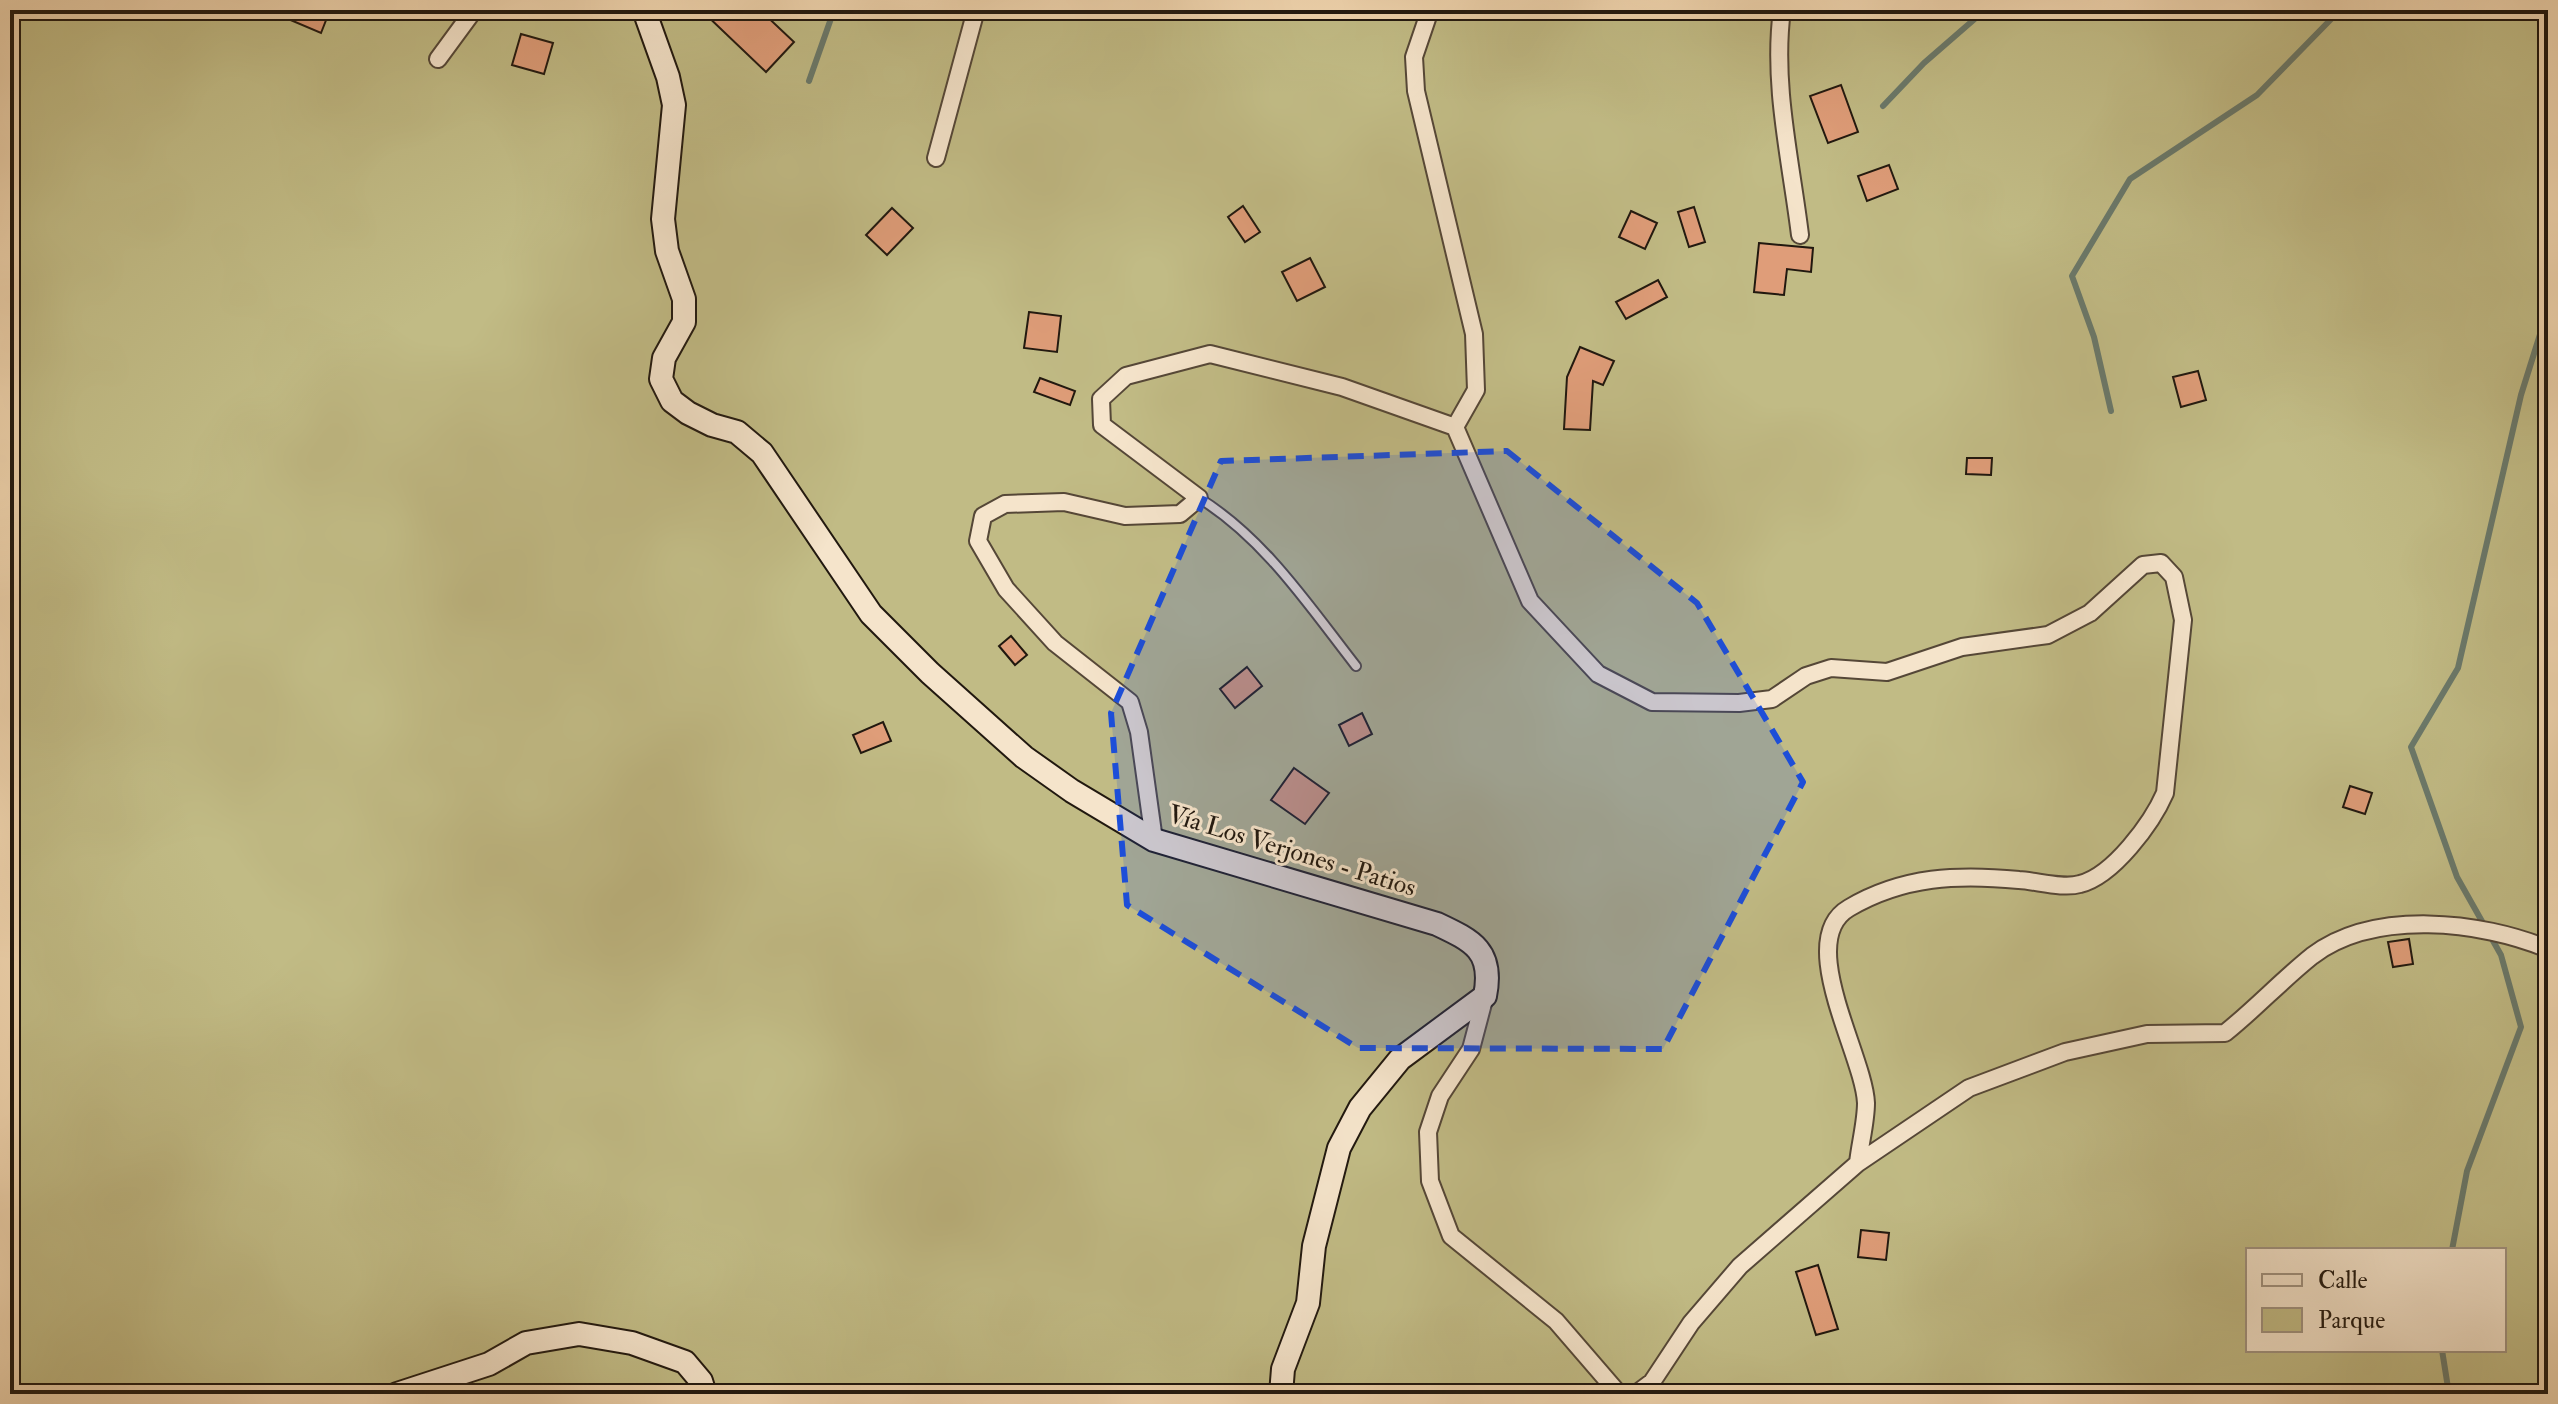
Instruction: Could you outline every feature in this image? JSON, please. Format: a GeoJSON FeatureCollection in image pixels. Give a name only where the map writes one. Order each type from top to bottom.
{"type":"FeatureCollection","features":[{"type":"Feature","properties":{"kind":"street"},"geometry":{"type":"LineString","coordinates":[[438,59],[474,10]]}},
{"type":"Feature","properties":{"kind":"street","name":"Vía Los Verjones - Patios"},"geometry":{"type":"LineString","coordinates":[[644,10],[668,77],[674,105],[663,219],[667,251],[684,299],[684,322],[664,358],[661,379],[672,401],[712,425],[737,432],[762,453],[871,614],[930,673],[1024,757],[1072,791],[1154,840],[1437,924],[1471,940],[1483,955],[1488,981],[1485,996]]}},
{"type":"Feature","properties":{"kind":"street"},"geometry":{"type":"LineString","coordinates":[[936,158],[976,10]]}},
{"type":"Feature","properties":{"kind":"street"},"geometry":{"type":"LineString","coordinates":[[1430,10],[1414,57],[1416,91],[1474,334],[1476,390],[1455,427]]}},
{"type":"Feature","properties":{"kind":"street"},"geometry":{"type":"LineString","coordinates":[[1782,10],[1778,41],[1780,79],[1800,235]]}},
{"type":"Feature","properties":{"kind":"street"},"geometry":{"type":"LineString","coordinates":[[1154,840],[1139,732],[1130,702],[1055,643],[1006,589],[978,541],[983,516],[1005,504],[1064,502],[1125,516],[1180,514],[1199,498],[1102,425],[1101,399],[1126,376],[1210,354],[1342,387],[1455,427],[1530,601],[1598,674],[1652,702],[1739,703],[1772,699],[1806,676],[1831,668],[1887,672],[1962,647],[2048,635],[2090,613],[2143,565],[2161,563],[2174,577],[2183,620],[2165,793],[2154,819],[2100,876],[2078,885],[1962,874],[1890,888],[1845,910],[1828,934],[1828,966],[1859,1068],[1866,1103],[1858,1163]]}},
{"type":"Feature","properties":{"kind":"street"},"geometry":{"type":"LineString","coordinates":[[1636,1394],[1652,1382],[1691,1323],[1740,1266],[1858,1163],[1969,1088],[2065,1052],[2147,1034],[2225,1033],[2312,956],[2346,936],[2391,928],[2454,924],[2514,935],[2548,949]]}},
{"type":"Feature","properties":{"kind":"street"},"geometry":{"type":"LineString","coordinates":[[1281,1394],[1283,1369],[1308,1303],[1314,1246],[1339,1148],[1360,1108],[1400,1059],[1485,996]]}},
{"type":"Feature","properties":{"kind":"street"},"geometry":{"type":"LineString","coordinates":[[1485,996],[1471,1049],[1440,1096],[1428,1132],[1430,1181],[1451,1236],[1556,1321],[1619,1394]]}},
{"type":"Feature","properties":{"kind":"street"},"geometry":{"type":"LineString","coordinates":[[397,1394],[489,1364],[526,1343],[579,1334],[632,1343],[685,1362],[701,1381],[705,1394]]}},
{"type":"Feature","properties":{"kind":"lane"},"geometry":{"type":"LineString","coordinates":[[1199,498],[1226,515],[1280,568],[1356,666]]}},
{"type":"Feature","properties":{"kind":"highlighted area"},"geometry":{"type":"Polygon","coordinates":[[[1507,451],[1697,603],[1803,782],[1663,1049],[1358,1048],[1127,905],[1111,713],[1221,461],[1507,451]]]}},
{"type":"Feature","properties":{"kind":"green space"},"geometry":{"type":"Polygon","coordinates":[[[10,10],[2548,10],[2548,1394],[10,1394],[10,10]]]}},
{"type":"Feature","properties":{"kind":"building"},"geometry":{"type":"Polygon","coordinates":[[[267,10],[330,10],[321,33],[267,10]]]}},
{"type":"Feature","properties":{"kind":"building"},"geometry":{"type":"Polygon","coordinates":[[[701,10],[760,10],[794,42],[766,72],[701,10]]]}},
{"type":"Feature","properties":{"kind":"building"},"geometry":{"type":"Polygon","coordinates":[[[521,34],[553,43],[544,74],[512,65],[521,34]]]}},
{"type":"Feature","properties":{"kind":"building"},"geometry":{"type":"Polygon","coordinates":[[[1841,85],[1858,132],[1828,143],[1810,96],[1841,85]]]}},
{"type":"Feature","properties":{"kind":"building"},"geometry":{"type":"Polygon","coordinates":[[[1889,165],[1898,189],[1867,201],[1858,176],[1889,165]]]}},
{"type":"Feature","properties":{"kind":"building"},"geometry":{"type":"Polygon","coordinates":[[[1243,206],[1260,232],[1245,242],[1228,217],[1243,206]]]}},
{"type":"Feature","properties":{"kind":"building"},"geometry":{"type":"Polygon","coordinates":[[[1694,207],[1705,242],[1689,247],[1678,212],[1694,207]]]}},
{"type":"Feature","properties":{"kind":"building"},"geometry":{"type":"Polygon","coordinates":[[[892,208],[913,228],[887,255],[866,235],[892,208]]]}},
{"type":"Feature","properties":{"kind":"building"},"geometry":{"type":"Polygon","coordinates":[[[1631,211],[1657,223],[1645,249],[1619,237],[1631,211]]]}},
{"type":"Feature","properties":{"kind":"building"},"geometry":{"type":"Polygon","coordinates":[[[1759,243],[1813,248],[1811,272],[1787,269],[1784,295],[1754,292],[1759,243]]]}},
{"type":"Feature","properties":{"kind":"building"},"geometry":{"type":"Polygon","coordinates":[[[1310,258],[1325,287],[1297,301],[1282,272],[1310,258]]]}},
{"type":"Feature","properties":{"kind":"building"},"geometry":{"type":"Polygon","coordinates":[[[1658,280],[1667,297],[1626,319],[1616,302],[1658,280]]]}},
{"type":"Feature","properties":{"kind":"building"},"geometry":{"type":"Polygon","coordinates":[[[1029,312],[1061,316],[1057,352],[1024,348],[1029,312]]]}},
{"type":"Feature","properties":{"kind":"building"},"geometry":{"type":"Polygon","coordinates":[[[1580,347],[1614,361],[1603,385],[1593,381],[1590,430],[1564,429],[1567,377],[1580,347]]]}},
{"type":"Feature","properties":{"kind":"building"},"geometry":{"type":"Polygon","coordinates":[[[2198,371],[2206,400],[2181,407],[2173,377],[2198,371]]]}},
{"type":"Feature","properties":{"kind":"building"},"geometry":{"type":"Polygon","coordinates":[[[1040,378],[1075,391],[1070,405],[1034,392],[1040,378]]]}},
{"type":"Feature","properties":{"kind":"building"},"geometry":{"type":"Polygon","coordinates":[[[1967,458],[1992,458],[1991,475],[1966,474],[1967,458]]]}},
{"type":"Feature","properties":{"kind":"building"},"geometry":{"type":"Polygon","coordinates":[[[1011,636],[1027,655],[1015,665],[999,646],[1011,636]]]}},
{"type":"Feature","properties":{"kind":"building"},"geometry":{"type":"Polygon","coordinates":[[[1247,667],[1262,686],[1235,708],[1220,689],[1247,667]]]}},
{"type":"Feature","properties":{"kind":"building"},"geometry":{"type":"Polygon","coordinates":[[[1362,713],[1372,734],[1349,746],[1339,725],[1362,713]]]}},
{"type":"Feature","properties":{"kind":"building"},"geometry":{"type":"Polygon","coordinates":[[[883,722],[891,741],[861,753],[853,735],[883,722]]]}},
{"type":"Feature","properties":{"kind":"building"},"geometry":{"type":"Polygon","coordinates":[[[1294,768],[1329,793],[1305,824],[1271,800],[1294,768]]]}},
{"type":"Feature","properties":{"kind":"building"},"geometry":{"type":"Polygon","coordinates":[[[2350,786],[2372,793],[2365,814],[2343,807],[2350,786]]]}},
{"type":"Feature","properties":{"kind":"building"},"geometry":{"type":"Polygon","coordinates":[[[2409,939],[2413,964],[2393,967],[2388,942],[2409,939]]]}},
{"type":"Feature","properties":{"kind":"building"},"geometry":{"type":"Polygon","coordinates":[[[1861,1230],[1889,1233],[1886,1260],[1858,1257],[1861,1230]]]}},
{"type":"Feature","properties":{"kind":"building"},"geometry":{"type":"Polygon","coordinates":[[[1818,1265],[1838,1329],[1816,1335],[1796,1272],[1818,1265]]]}},
{"type":"Feature","properties":{"kind":"waterway"},"geometry":{"type":"LineString","coordinates":[[809,81],[834,10]]}},
{"type":"Feature","properties":{"kind":"waterway"},"geometry":{"type":"LineString","coordinates":[[1883,106],[1924,63],[1985,10]]}},
{"type":"Feature","properties":{"kind":"waterway"},"geometry":{"type":"LineString","coordinates":[[2111,411],[2094,337],[2072,276],[2130,179],[2257,95],[2340,10]]}},
{"type":"Feature","properties":{"kind":"waterway"},"geometry":{"type":"LineString","coordinates":[[2452,1248],[2467,1171],[2521,1027],[2501,955],[2457,877],[2411,747],[2458,668],[2521,395],[2548,309]]}},
{"type":"Feature","properties":{"kind":"waterway"},"geometry":{"type":"LineString","coordinates":[[2442,1352],[2449,1394]]}}]}
